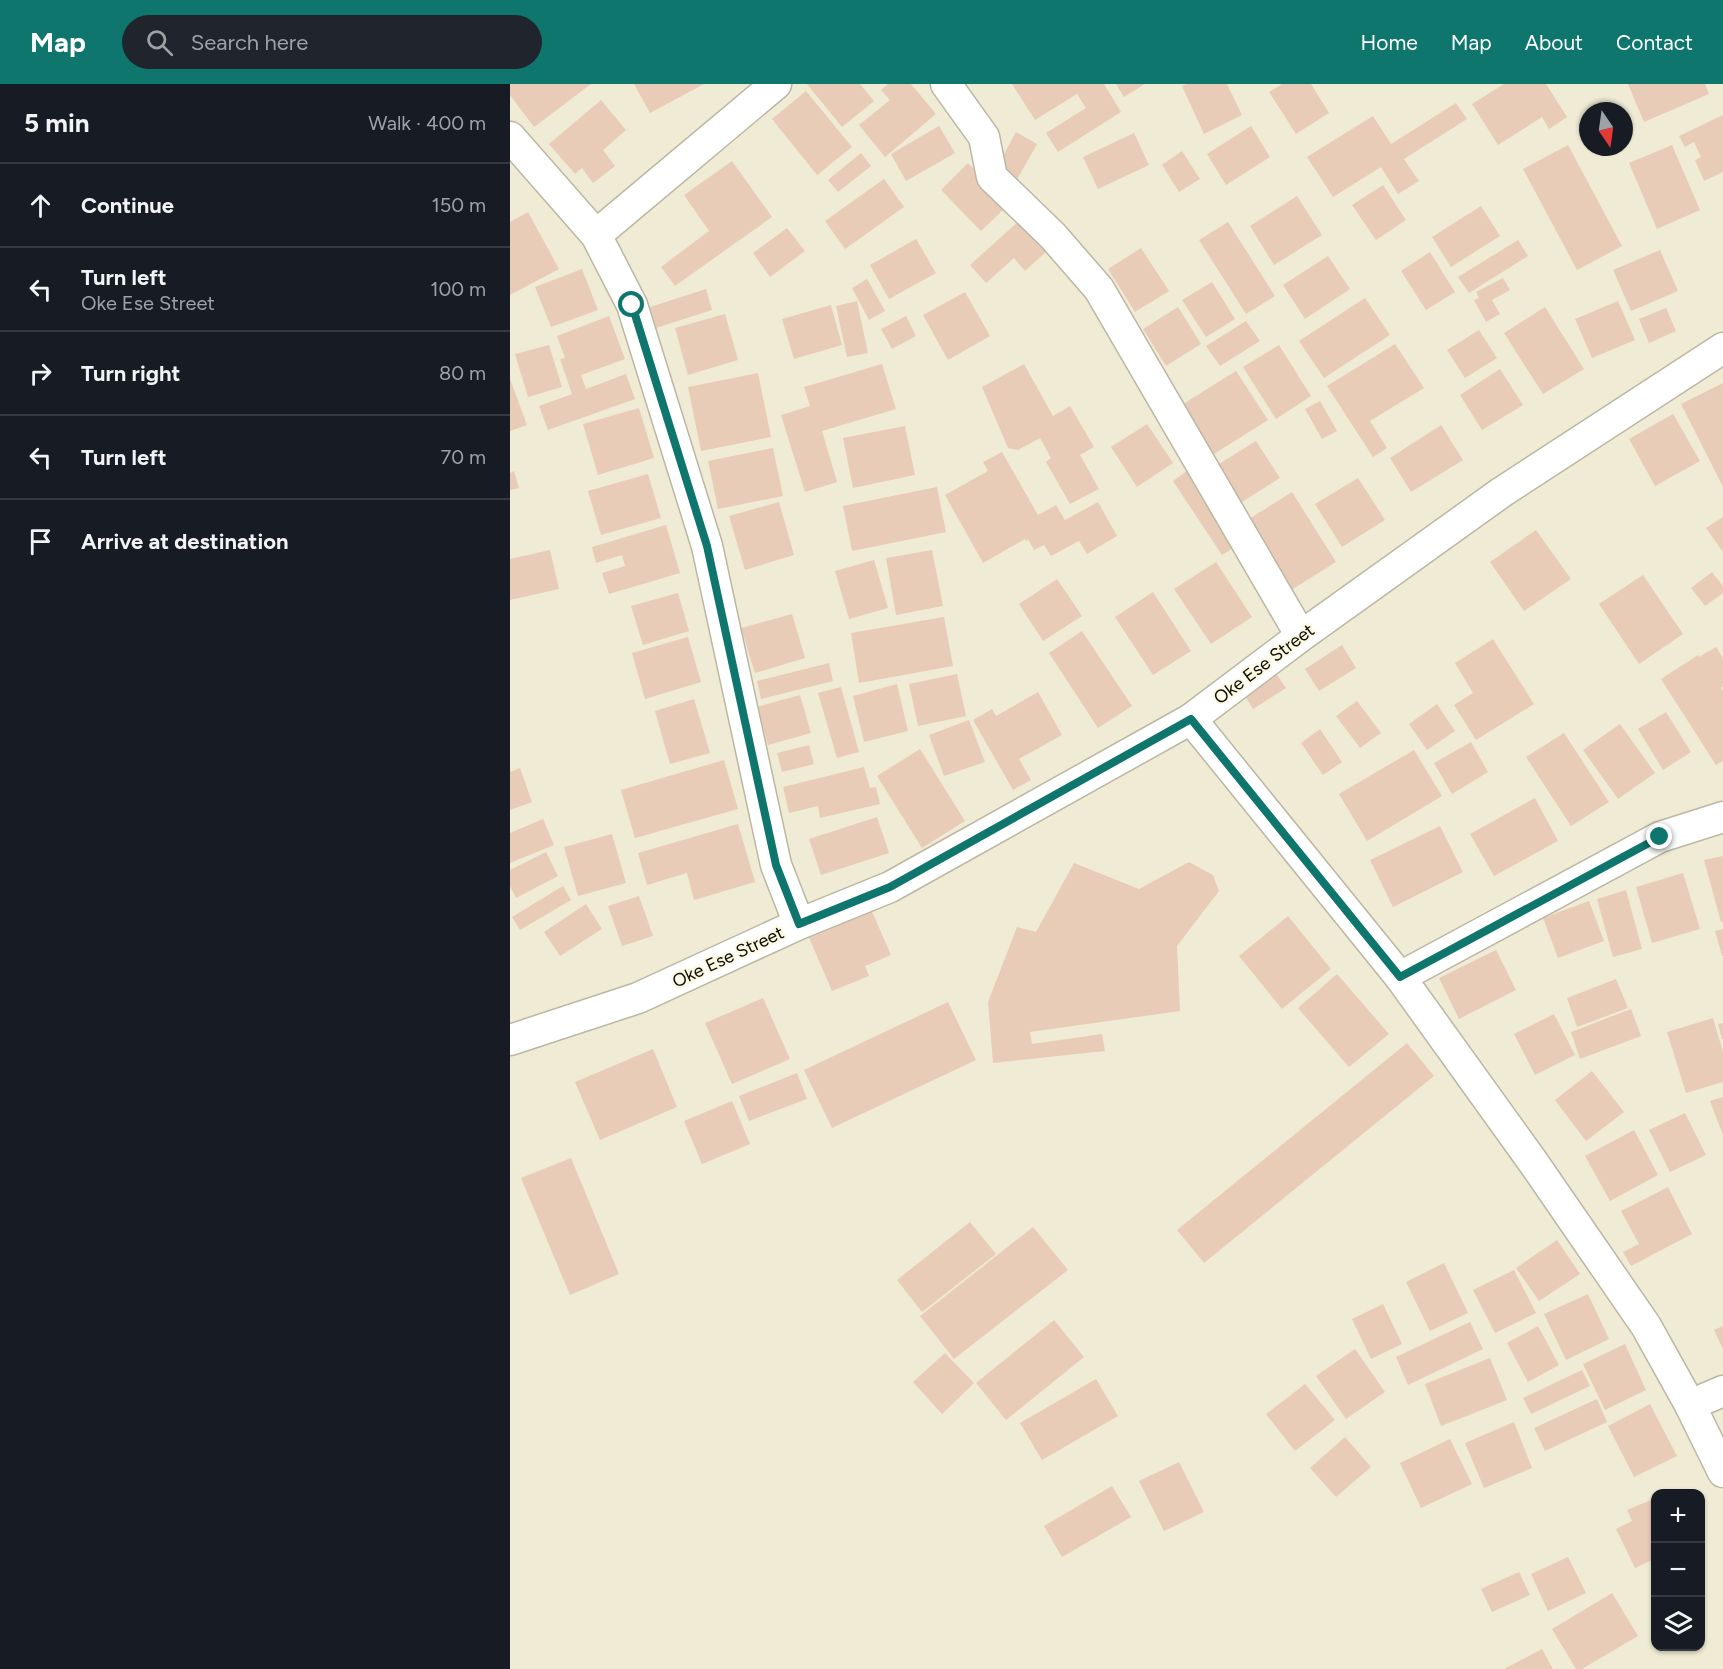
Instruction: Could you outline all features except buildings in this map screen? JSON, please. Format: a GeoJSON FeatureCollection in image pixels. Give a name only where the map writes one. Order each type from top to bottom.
{"type":"FeatureCollection","features":[{"type":"Feature","properties":{"kind":"street"},"geometry":{"type":"LineString","coordinates":[[596,235],[776,84]]}},
{"type":"Feature","properties":{"kind":"street"},"geometry":{"type":"LineString","coordinates":[[946,84],[984,138],[992,177],[1053,236],[1099,289],[1301,636]]}},
{"type":"Feature","properties":{"kind":"street"},"geometry":{"type":"LineString","coordinates":[[510,137],[596,235],[632,305],[707,546],[776,865],[799,924]]}},
{"type":"Feature","properties":{"kind":"street","name":"Oke Ese Street"},"geometry":{"type":"LineString","coordinates":[[510,1040],[638,998],[799,924],[890,887],[1191,719],[1301,636],[1502,492],[1723,348]]}},
{"type":"Feature","properties":{"kind":"street"},"geometry":{"type":"LineString","coordinates":[[1191,719],[1400,977],[1533,1162],[1640,1316],[1690,1405],[1723,1472]]}},
{"type":"Feature","properties":{"kind":"street"},"geometry":{"type":"LineString","coordinates":[[1400,977],[1660,837],[1723,817]]}},
{"type":"Feature","properties":{"kind":"street"},"geometry":{"type":"LineString","coordinates":[[1690,1405],[1723,1391]]}},
{"type":"Feature","properties":{"kind":"route"},"geometry":{"type":"LineString","coordinates":[[632,305],[707,546],[776,865],[799,924],[890,887],[1191,719],[1400,977],[1660,837]]}}]}
